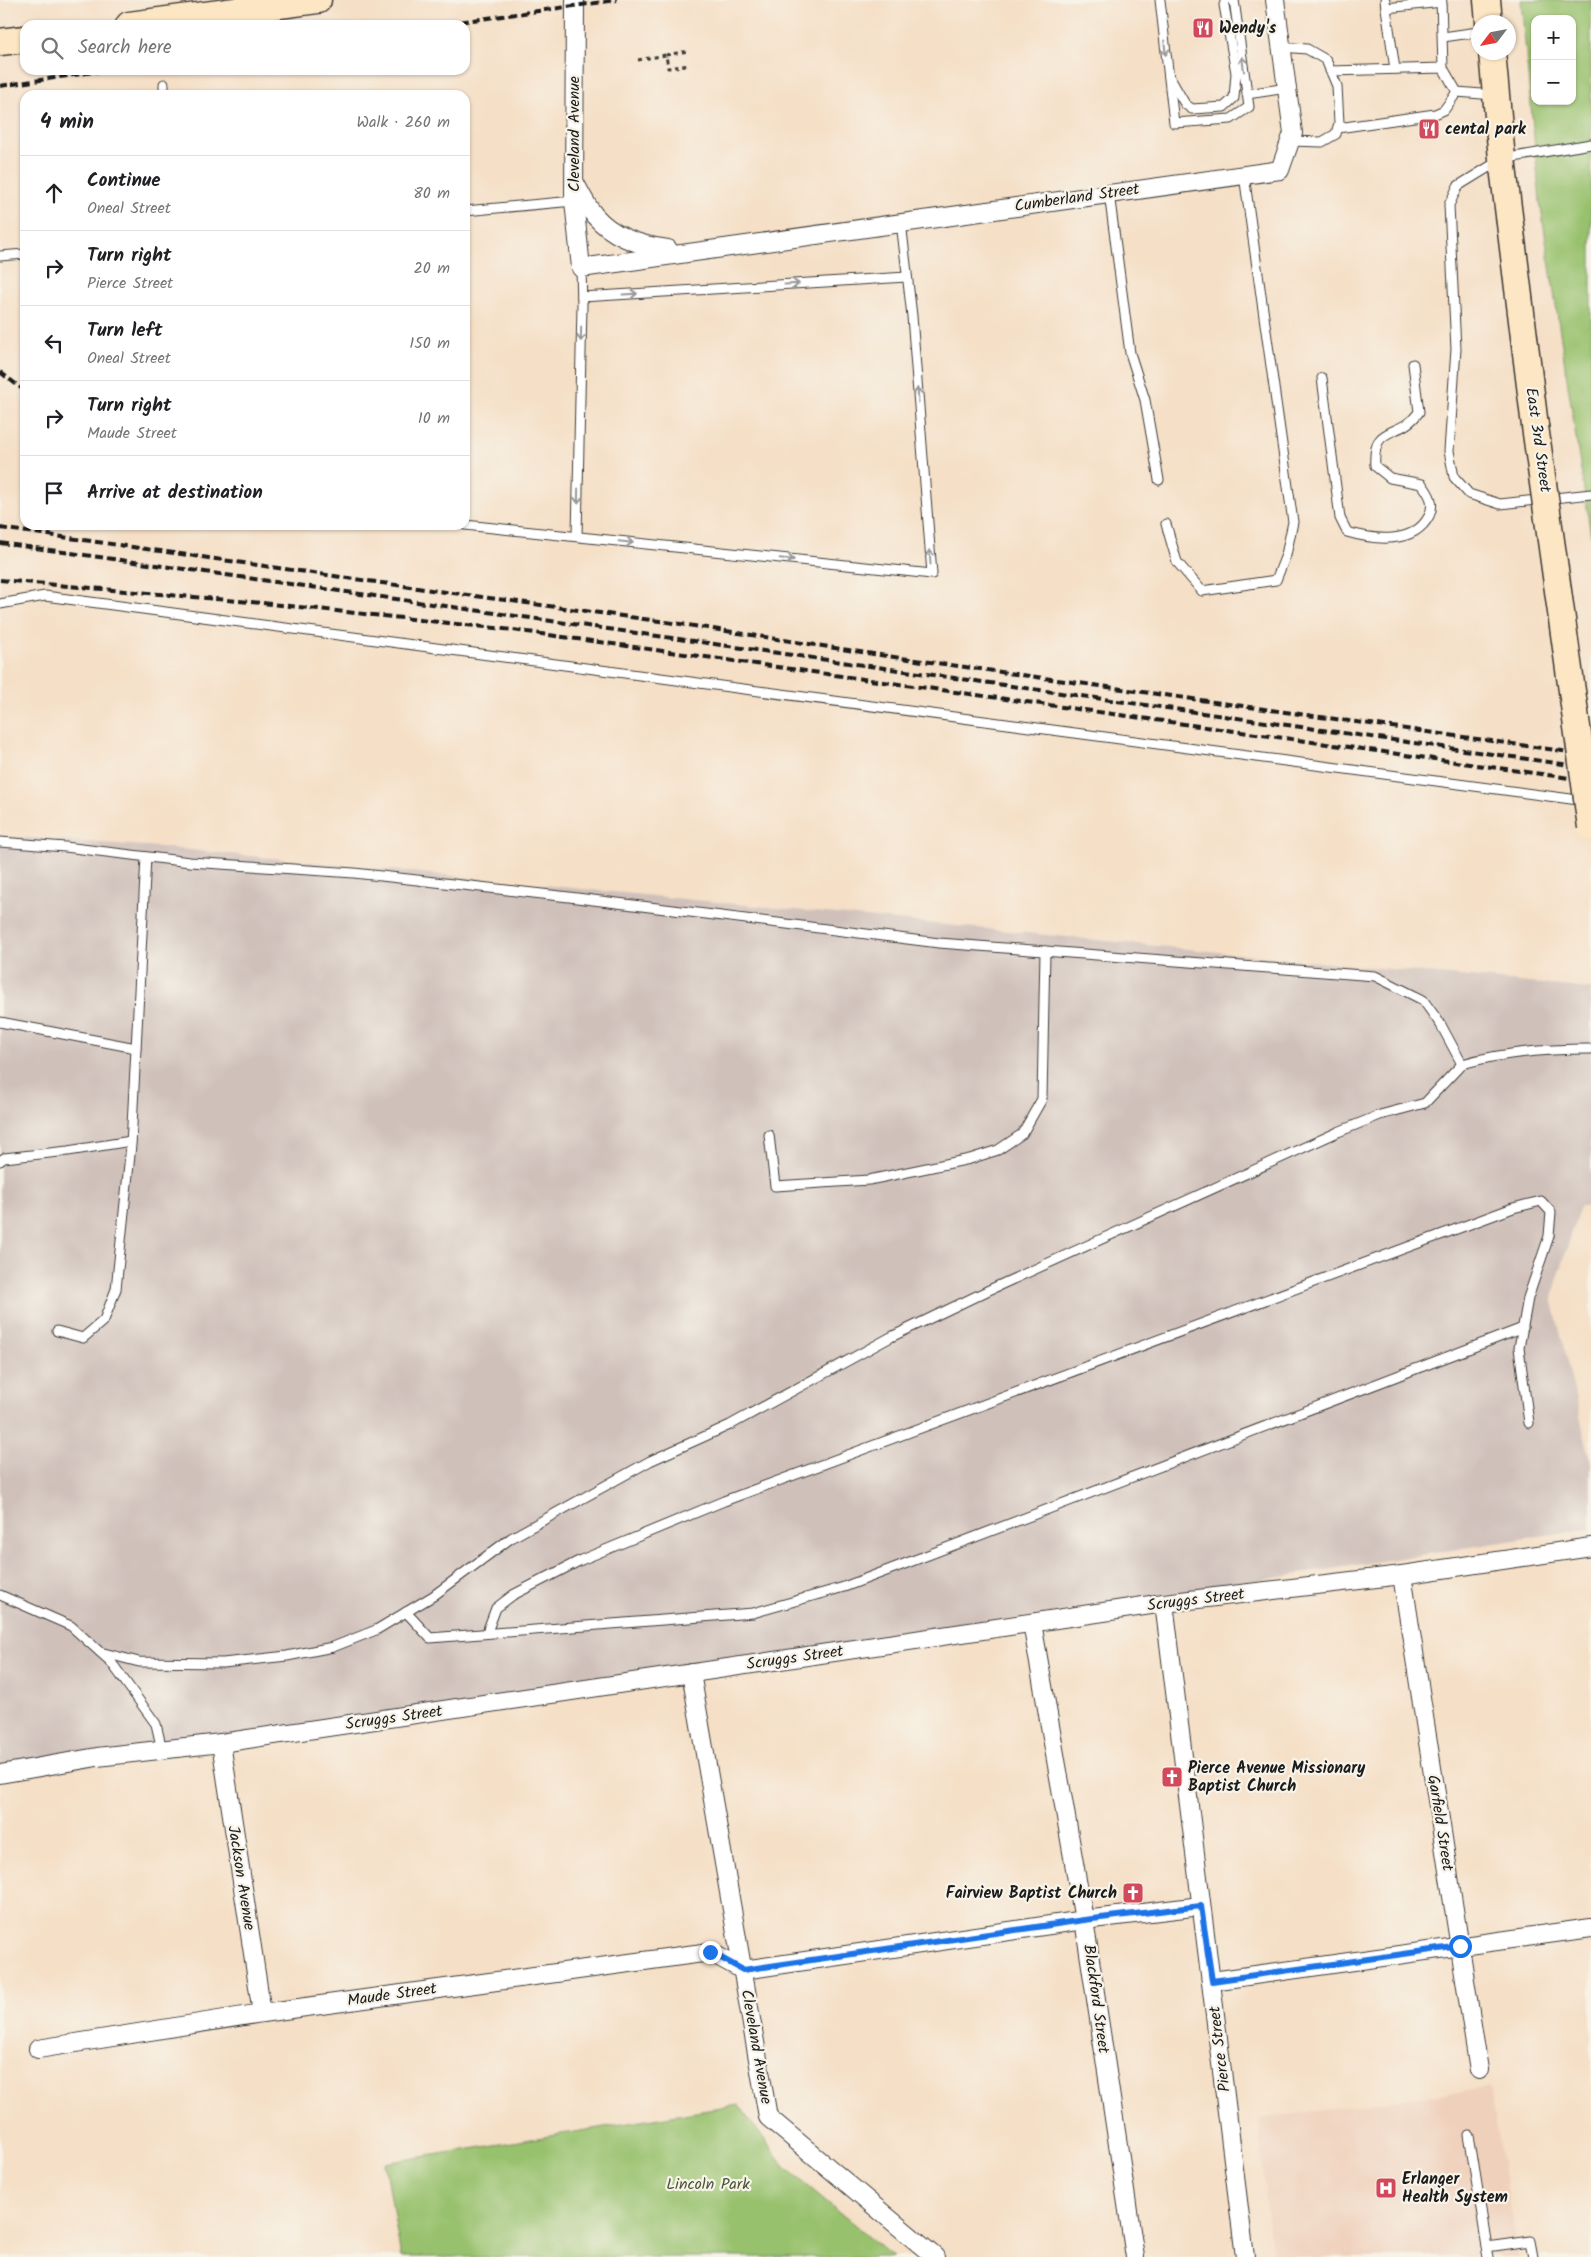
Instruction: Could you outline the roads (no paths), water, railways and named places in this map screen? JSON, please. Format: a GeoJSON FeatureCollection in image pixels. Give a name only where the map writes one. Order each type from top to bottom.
{"type":"FeatureCollection","features":[{"type":"Feature","properties":{"kind":"main road"},"geometry":{"type":"LineString","coordinates":[[165,20],[311,0]]}},
{"type":"Feature","properties":{"kind":"main road"},"geometry":{"type":"LineString","coordinates":[[1487,0],[1488,15]]}},
{"type":"Feature","properties":{"kind":"main road"},"geometry":{"type":"LineString","coordinates":[[0,42],[20,40]]}},
{"type":"Feature","properties":{"kind":"main road","name":"East 3rd Street"},"geometry":{"type":"LineString","coordinates":[[1493,60],[1502,159],[1535,426],[1591,827]]}},
{"type":"Feature","properties":{"kind":"street","name":"Cleveland Avenue"},"geometry":{"type":"LineString","coordinates":[[575,0],[574,201],[580,268]]}},
{"type":"Feature","properties":{"kind":"street","name":"Cumberland Street"},"geometry":{"type":"LineString","coordinates":[[580,268],[1280,170],[1293,133],[1275,0]]}},
{"type":"Feature","properties":{"kind":"street","name":"Cumberland Street"},"geometry":{"type":"LineString","coordinates":[[574,180],[595,217],[620,236],[642,246],[673,250],[704,250]]}},
{"type":"Feature","properties":{"kind":"street","name":"Scruggs Street"},"geometry":{"type":"LineString","coordinates":[[0,1774],[97,1757],[221,1744],[1164,1603],[1402,1575],[1591,1547]]}},
{"type":"Feature","properties":{"kind":"street","name":"Garfield Street"},"geometry":{"type":"LineString","coordinates":[[1402,1575],[1479,2070]]}},
{"type":"Feature","properties":{"kind":"street","name":"Pierce Street"},"geometry":{"type":"LineString","coordinates":[[1164,1603],[1245,2257]]}},
{"type":"Feature","properties":{"kind":"street","name":"Blackford Street"},"geometry":{"type":"LineString","coordinates":[[1032,1623],[1084,1920],[1134,2257]]}},
{"type":"Feature","properties":{"kind":"street","name":"Cleveland Avenue"},"geometry":{"type":"LineString","coordinates":[[691,1673],[768,2117],[935,2257]]}},
{"type":"Feature","properties":{"kind":"street","name":"Jackson Avenue"},"geometry":{"type":"LineString","coordinates":[[221,1744],[262,2012]]}},
{"type":"Feature","properties":{"kind":"street"},"geometry":{"type":"LineString","coordinates":[[743,1970],[1084,1920],[1201,1906]]}},
{"type":"Feature","properties":{"kind":"street"},"geometry":{"type":"LineString","coordinates":[[1212,1981],[1591,1928]]}},
{"type":"Feature","properties":{"kind":"street","name":"Maude Street"},"geometry":{"type":"LineString","coordinates":[[38,2049],[262,2012],[710,1952],[743,1970]]}},
{"type":"Feature","properties":{"kind":"lane"},"geometry":{"type":"LineString","coordinates":[[1160,0],[1174,123],[1231,119],[1249,107],[1234,0]]}},
{"type":"Feature","properties":{"kind":"lane"},"geometry":{"type":"LineString","coordinates":[[1168,74],[1185,104],[1192,109],[1224,107],[1234,98],[1236,73],[1224,5],[1226,0]]}},
{"type":"Feature","properties":{"kind":"lane"},"geometry":{"type":"LineString","coordinates":[[1395,69],[1385,4],[1442,1],[1443,68],[1457,92]]}},
{"type":"Feature","properties":{"kind":"lane"},"geometry":{"type":"LineString","coordinates":[[1443,37],[1471,33]]}},
{"type":"Feature","properties":{"kind":"lane"},"geometry":{"type":"LineString","coordinates":[[1281,47],[1307,49],[1326,60],[1337,86],[1338,128],[1336,134],[1322,142],[1290,141]]}},
{"type":"Feature","properties":{"kind":"lane"},"geometry":{"type":"LineString","coordinates":[[1330,71],[1443,68]]}},
{"type":"Feature","properties":{"kind":"lane"},"geometry":{"type":"LineString","coordinates":[[164,84],[164,90]]}},
{"type":"Feature","properties":{"kind":"lane"},"geometry":{"type":"LineString","coordinates":[[1247,94],[1286,88]]}},
{"type":"Feature","properties":{"kind":"lane"},"geometry":{"type":"LineString","coordinates":[[1457,92],[1496,95]]}},
{"type":"Feature","properties":{"kind":"lane"},"geometry":{"type":"LineString","coordinates":[[1338,128],[1435,114],[1444,110],[1457,92]]}},
{"type":"Feature","properties":{"kind":"lane"},"geometry":{"type":"LineString","coordinates":[[1591,144],[1502,159],[1458,186],[1449,205],[1456,349],[1449,451],[1454,477],[1469,494],[1500,504],[1591,494]]}},
{"type":"Feature","properties":{"kind":"lane"},"geometry":{"type":"LineString","coordinates":[[1166,524],[1177,562],[1202,591],[1276,580],[1286,555],[1293,522],[1244,175]]}},
{"type":"Feature","properties":{"kind":"lane"},"geometry":{"type":"LineString","coordinates":[[1109,193],[1130,353],[1145,400],[1159,480]]}},
{"type":"Feature","properties":{"kind":"lane"},"geometry":{"type":"LineString","coordinates":[[470,211],[574,201]]}},
{"type":"Feature","properties":{"kind":"lane"},"geometry":{"type":"LineString","coordinates":[[470,525],[932,574],[912,316],[901,222]]}},
{"type":"Feature","properties":{"kind":"lane"},"geometry":{"type":"LineString","coordinates":[[0,256],[20,254]]}},
{"type":"Feature","properties":{"kind":"lane"},"geometry":{"type":"LineString","coordinates":[[577,536],[582,297],[580,268]]}},
{"type":"Feature","properties":{"kind":"lane"},"geometry":{"type":"LineString","coordinates":[[582,297],[907,277]]}},
{"type":"Feature","properties":{"kind":"lane"},"geometry":{"type":"LineString","coordinates":[[1322,378],[1340,518],[1347,532],[1391,538],[1413,534],[1425,524],[1431,512],[1432,498],[1422,484],[1390,478],[1375,466],[1374,450],[1382,436],[1412,421],[1419,412],[1413,364]]}},
{"type":"Feature","properties":{"kind":"lane"},"geometry":{"type":"LineString","coordinates":[[0,604],[44,596],[1591,801]]}},
{"type":"Feature","properties":{"kind":"lane"},"geometry":{"type":"LineString","coordinates":[[0,842],[190,862],[354,873],[569,897],[939,943],[1375,976],[1422,1000],[1441,1025],[1462,1064]]}},
{"type":"Feature","properties":{"kind":"lane"},"geometry":{"type":"LineString","coordinates":[[57,1330],[82,1338],[104,1320],[116,1289],[131,1141],[146,857]]}},
{"type":"Feature","properties":{"kind":"lane"},"geometry":{"type":"LineString","coordinates":[[769,1135],[775,1186],[869,1180],[970,1159],[998,1150],[1022,1134],[1042,1099],[1045,951]]}},
{"type":"Feature","properties":{"kind":"lane"},"geometry":{"type":"LineString","coordinates":[[0,1022],[136,1048]]}},
{"type":"Feature","properties":{"kind":"lane"},"geometry":{"type":"LineString","coordinates":[[100,1652],[139,1662],[223,1663],[287,1656],[333,1647],[376,1630],[434,1596],[510,1538],[650,1461],[730,1425],[857,1355],[989,1290],[1338,1132],[1380,1114],[1425,1103],[1462,1064],[1550,1049],[1591,1049]]}},
{"type":"Feature","properties":{"kind":"lane"},"geometry":{"type":"LineString","coordinates":[[0,1161],[4,1158],[68,1151],[131,1141]]}},
{"type":"Feature","properties":{"kind":"lane"},"geometry":{"type":"LineString","coordinates":[[487,1632],[496,1608],[513,1595],[581,1560],[724,1501],[1513,1208],[1541,1201],[1551,1212],[1549,1236],[1528,1298],[1519,1348],[1529,1423]]}},
{"type":"Feature","properties":{"kind":"lane"},"geometry":{"type":"LineString","coordinates":[[406,1612],[430,1638],[487,1632],[753,1613],[844,1587],[1523,1328]]}},
{"type":"Feature","properties":{"kind":"lane"},"geometry":{"type":"LineString","coordinates":[[0,1595],[71,1626],[111,1662],[156,1724],[162,1750]]}},
{"type":"Feature","properties":{"kind":"lane"},"geometry":{"type":"LineString","coordinates":[[1469,2135],[1489,2257]]}},
{"type":"Feature","properties":{"kind":"lane"},"geometry":{"type":"LineString","coordinates":[[1487,2247],[1530,2241],[1533,2257]]}},
{"type":"Feature","properties":{"kind":"railway"},"geometry":{"type":"LineString","coordinates":[[470,20],[617,0]]}},
{"type":"Feature","properties":{"kind":"railway"},"geometry":{"type":"LineString","coordinates":[[0,86],[74,75]]}},
{"type":"Feature","properties":{"kind":"railway"},"geometry":{"type":"LineString","coordinates":[[0,372],[20,387]]}},
{"type":"Feature","properties":{"kind":"railway"},"geometry":{"type":"LineString","coordinates":[[0,528],[1591,755]]}},
{"type":"Feature","properties":{"kind":"railway"},"geometry":{"type":"LineString","coordinates":[[0,543],[1591,768]]}},
{"type":"Feature","properties":{"kind":"railway"},"geometry":{"type":"LineString","coordinates":[[0,580],[262,603],[513,630],[1591,781]]}},
{"type":"Feature","properties":{"kind":"place","name":"Wendy's"},"geometry":{"type":"Point","coordinates":[1203,28]}},
{"type":"Feature","properties":{"kind":"place","name":"cental park"},"geometry":{"type":"Point","coordinates":[1429,129]}},
{"type":"Feature","properties":{"kind":"place","name":"Pierce Avenue Missionary Baptist Church"},"geometry":{"type":"Point","coordinates":[1172,1777]}},
{"type":"Feature","properties":{"kind":"place","name":"Fairview Baptist Church"},"geometry":{"type":"Point","coordinates":[1133,1893]}},
{"type":"Feature","properties":{"kind":"place","name":"Erlanger Health System"},"geometry":{"type":"Point","coordinates":[1386,2188]}},
{"type":"Feature","properties":{"kind":"park label","name":"Lincoln Park"},"geometry":{"type":"Point","coordinates":[708,2184]}}]}
